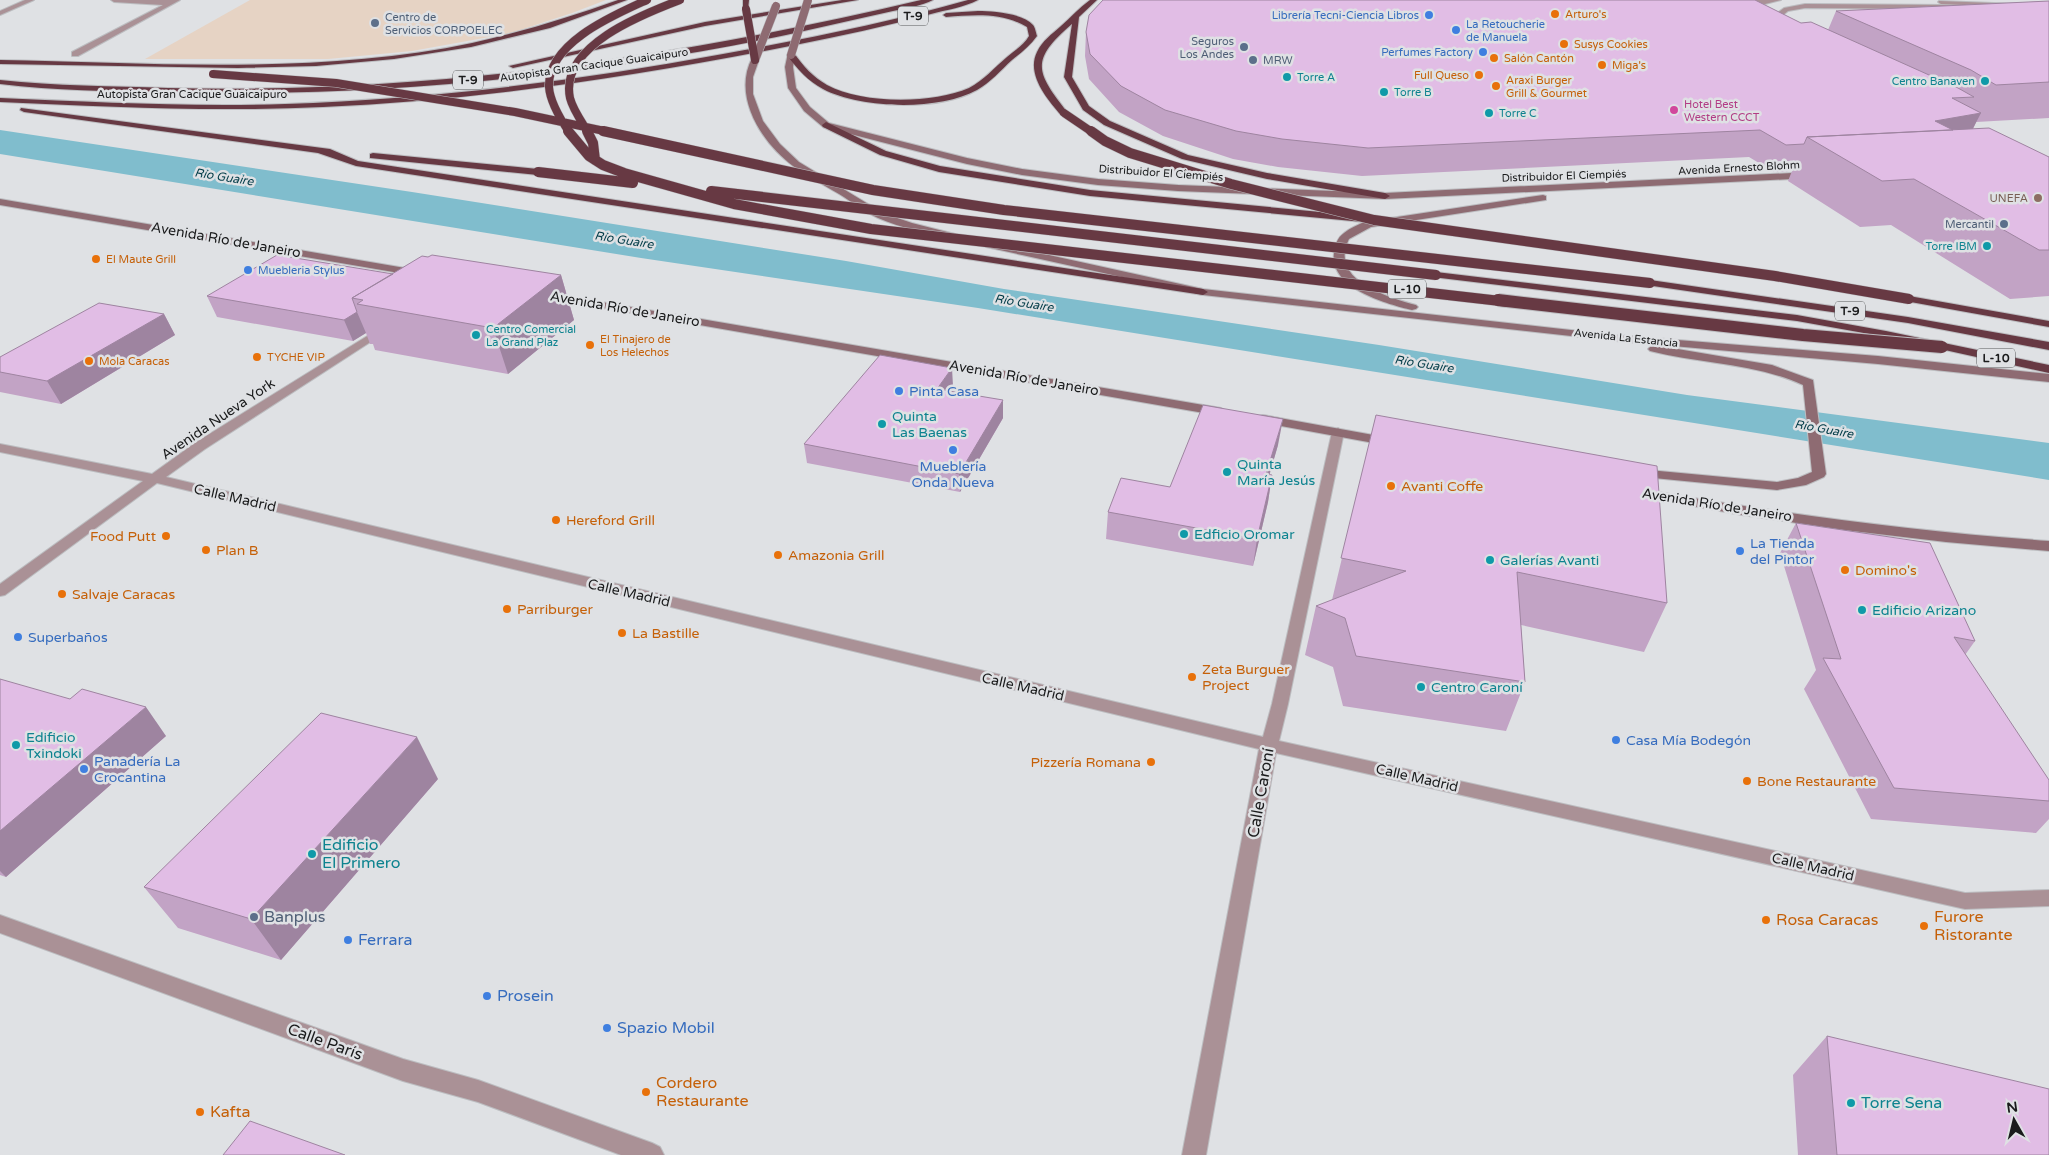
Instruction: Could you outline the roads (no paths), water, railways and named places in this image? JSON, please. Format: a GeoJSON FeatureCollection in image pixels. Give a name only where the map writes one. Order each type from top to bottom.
{"type":"FeatureCollection","features":[{"type":"Feature","properties":{"kind":"highway"},"geometry":{"type":"LineString","coordinates":[[0,63],[226,65],[320,64],[376,60],[438,52],[533,32],[624,0]]}},
{"type":"Feature","properties":{"kind":"highway"},"geometry":{"type":"LineString","coordinates":[[595,160],[575,142],[550,100],[550,81],[555,62],[570,44],[592,28],[647,0]]}},
{"type":"Feature","properties":{"kind":"highway"},"geometry":{"type":"LineString","coordinates":[[595,160],[592,140],[576,113],[569,96],[568,78],[578,60],[603,39],[642,16],[680,0]]}},
{"type":"Feature","properties":{"kind":"highway"},"geometry":{"type":"LineString","coordinates":[[746,0],[755,60]]}},
{"type":"Feature","properties":{"kind":"highway"},"geometry":{"type":"LineString","coordinates":[[504,67],[531,63],[705,24],[855,0]]}},
{"type":"Feature","properties":{"kind":"highway","name":"Autopista Gran Cacique Guaicaipuro"},"geometry":{"type":"LineString","coordinates":[[0,82],[220,92],[341,89],[494,78],[628,60],[779,35],[930,0]]}},
{"type":"Feature","properties":{"kind":"highway","name":"Autopista Gran Cacique Guaicaipuro"},"geometry":{"type":"LineString","coordinates":[[0,100],[235,108],[397,100],[544,86],[610,76],[851,32],[975,0]]}},
{"type":"Feature","properties":{"kind":"highway"},"geometry":{"type":"LineString","coordinates":[[1094,0],[1044,46],[1039,58],[1038,69],[1042,83],[1050,98],[1064,113],[1105,141],[1130,153],[1231,184],[1374,220]]}},
{"type":"Feature","properties":{"kind":"highway"},"geometry":{"type":"LineString","coordinates":[[791,56],[811,78],[830,90],[878,100],[925,100],[951,96],[978,86],[1033,38],[1034,35],[1030,26],[1020,20],[978,13],[932,16],[851,32]]}},
{"type":"Feature","properties":{"kind":"highway"},"geometry":{"type":"LineString","coordinates":[[1076,17],[1068,77],[1086,108],[1107,123],[1185,157],[1266,176],[1385,196]]}},
{"type":"Feature","properties":{"kind":"highway","name":"T-9"},"geometry":{"type":"LineString","coordinates":[[0,63],[213,74],[336,83],[515,112],[873,190],[941,201],[1004,210],[1650,284],[1898,319],[2049,346]]}},
{"type":"Feature","properties":{"kind":"highway"},"geometry":{"type":"LineString","coordinates":[[0,77],[161,84],[275,85],[435,76],[469,71]]}},
{"type":"Feature","properties":{"kind":"highway"},"geometry":{"type":"LineString","coordinates":[[0,107],[321,151],[356,163],[1203,292]]}},
{"type":"Feature","properties":{"kind":"highway"},"geometry":{"type":"LineString","coordinates":[[826,125],[883,153],[939,169],[1090,194],[1374,220],[1765,274],[2049,324]]}},
{"type":"Feature","properties":{"kind":"highway","name":"L-10"},"geometry":{"type":"LineString","coordinates":[[321,151],[538,172],[1796,318],[2049,369]]}},
{"type":"Feature","properties":{"kind":"highway","name":"L-10"},"geometry":{"type":"LineString","coordinates":[[595,160],[623,173],[682,192],[739,207],[872,229],[1803,335],[1942,347]]}},
{"type":"Feature","properties":{"kind":"street"},"geometry":{"type":"LineString","coordinates":[[0,13],[31,0]]}},
{"type":"Feature","properties":{"kind":"street"},"geometry":{"type":"LineString","coordinates":[[114,0],[174,2]]}},
{"type":"Feature","properties":{"kind":"street","name":"Distribuidor El Ciempiés"},"geometry":{"type":"LineString","coordinates":[[808,0],[789,67],[792,88],[807,109],[826,125],[967,161],[1022,172],[1098,182],[1178,188],[1385,196],[1641,185]]}},
{"type":"Feature","properties":{"kind":"street"},"geometry":{"type":"LineString","coordinates":[[1740,0],[1765,2],[1778,0]]}},
{"type":"Feature","properties":{"kind":"street"},"geometry":{"type":"LineString","coordinates":[[1881,0],[1976,2],[2049,7]]}},
{"type":"Feature","properties":{"kind":"street"},"geometry":{"type":"LineString","coordinates":[[75,54],[174,2]]}},
{"type":"Feature","properties":{"kind":"street"},"geometry":{"type":"LineString","coordinates":[[777,3],[749,77],[749,94],[760,121],[777,146],[796,164],[880,215],[908,225],[1011,250],[1203,292]]}},
{"type":"Feature","properties":{"kind":"street"},"geometry":{"type":"LineString","coordinates":[[1731,4],[1739,8]]}},
{"type":"Feature","properties":{"kind":"street"},"geometry":{"type":"LineString","coordinates":[[1780,29],[1797,37],[1779,17],[1779,14],[1786,9],[1805,6],[1988,8],[2024,6]]}},
{"type":"Feature","properties":{"kind":"street","name":"Avenida Ernesto Blohm"},"geometry":{"type":"LineString","coordinates":[[1641,185],[1818,174]]}},
{"type":"Feature","properties":{"kind":"street"},"geometry":{"type":"LineString","coordinates":[[1553,330],[1400,304],[1372,294],[1346,277],[1339,265],[1338,254],[1344,238],[1368,224],[1460,209],[1641,185]]}},
{"type":"Feature","properties":{"kind":"street","name":"Avenida Río de Janeiro"},"geometry":{"type":"LineString","coordinates":[[0,202],[428,275]]}},
{"type":"Feature","properties":{"kind":"street","name":"Avenida La Estancia"},"geometry":{"type":"LineString","coordinates":[[1203,292],[1616,338],[1878,360],[2049,378]]}},
{"type":"Feature","properties":{"kind":"street","name":"Avenida Río de Janeiro"},"geometry":{"type":"LineString","coordinates":[[539,294],[1231,414]]}},
{"type":"Feature","properties":{"kind":"street","name":"Avenida Nueva York"},"geometry":{"type":"LineString","coordinates":[[0,591],[200,446],[398,320]]}},
{"type":"Feature","properties":{"kind":"street"},"geometry":{"type":"LineString","coordinates":[[1616,338],[1664,352],[1762,367],[1797,376],[1809,383],[1819,474],[1800,482],[1777,486],[1628,472]]}},
{"type":"Feature","properties":{"kind":"street"},"geometry":{"type":"LineString","coordinates":[[1251,417],[1407,445]]}},
{"type":"Feature","properties":{"kind":"street","name":"Calle Caroní"},"geometry":{"type":"LineString","coordinates":[[1194,1155],[1269,745],[1280,704],[1338,432]]}},
{"type":"Feature","properties":{"kind":"street","name":"Calle Madrid"},"geometry":{"type":"LineString","coordinates":[[0,448],[156,479],[1269,745],[1965,901],[2049,898]]}},
{"type":"Feature","properties":{"kind":"street","name":"Avenida Río de Janeiro"},"geometry":{"type":"LineString","coordinates":[[1627,490],[1743,512],[1949,537],[2049,546]]}},
{"type":"Feature","properties":{"kind":"street","name":"Calle París"},"geometry":{"type":"LineString","coordinates":[[0,924],[403,1070],[478,1091],[652,1155]]}},
{"type":"Feature","properties":{"kind":"water","name":"Río Guaire"},"geometry":{"type":"Polygon","coordinates":[[[0,130],[412,192],[846,261],[1004,289],[1379,345],[1687,395],[2049,443],[2049,480],[978,308],[641,258],[0,154],[0,130]]]}},
{"type":"Feature","properties":{"kind":"place","name":"Arturo's"},"geometry":{"type":"Point","coordinates":[1555,14]}},
{"type":"Feature","properties":{"kind":"place","name":"Librería Tecni-Ciencia Libros"},"geometry":{"type":"Point","coordinates":[1429,15]}},
{"type":"Feature","properties":{"kind":"place","name":"Centro de Servicios CORPOELEC"},"geometry":{"type":"Point","coordinates":[375,23]}},
{"type":"Feature","properties":{"kind":"place","name":"La Retoucherie de Manuela"},"geometry":{"type":"Point","coordinates":[1456,30]}},
{"type":"Feature","properties":{"kind":"place","name":"Susys Cookies"},"geometry":{"type":"Point","coordinates":[1564,44]}},
{"type":"Feature","properties":{"kind":"place","name":"Seguros Los Andes"},"geometry":{"type":"Point","coordinates":[1244,47]}},
{"type":"Feature","properties":{"kind":"place","name":"Perfumes Factory"},"geometry":{"type":"Point","coordinates":[1483,52]}},
{"type":"Feature","properties":{"kind":"place","name":"Salón Cantón"},"geometry":{"type":"Point","coordinates":[1494,58]}},
{"type":"Feature","properties":{"kind":"place","name":"MRW"},"geometry":{"type":"Point","coordinates":[1253,60]}},
{"type":"Feature","properties":{"kind":"place","name":"Miga's"},"geometry":{"type":"Point","coordinates":[1602,65]}},
{"type":"Feature","properties":{"kind":"place","name":"Full Queso"},"geometry":{"type":"Point","coordinates":[1479,75]}},
{"type":"Feature","properties":{"kind":"place","name":"Torre A"},"geometry":{"type":"Point","coordinates":[1287,77]}},
{"type":"Feature","properties":{"kind":"place","name":"Centro Banaven"},"geometry":{"type":"Point","coordinates":[1985,81]}},
{"type":"Feature","properties":{"kind":"place","name":"Araxi Burger Grill & Gourmet"},"geometry":{"type":"Point","coordinates":[1496,86]}},
{"type":"Feature","properties":{"kind":"place","name":"Torre B"},"geometry":{"type":"Point","coordinates":[1384,92]}},
{"type":"Feature","properties":{"kind":"place","name":"Hotel Best Western CCCT"},"geometry":{"type":"Point","coordinates":[1674,110]}},
{"type":"Feature","properties":{"kind":"place","name":"Torre C"},"geometry":{"type":"Point","coordinates":[1489,113]}},
{"type":"Feature","properties":{"kind":"place","name":"UNEFA"},"geometry":{"type":"Point","coordinates":[2038,198]}},
{"type":"Feature","properties":{"kind":"place","name":"Mercantil"},"geometry":{"type":"Point","coordinates":[2004,224]}},
{"type":"Feature","properties":{"kind":"place","name":"Torre IBM"},"geometry":{"type":"Point","coordinates":[1987,246]}},
{"type":"Feature","properties":{"kind":"place","name":"El Maute Grill"},"geometry":{"type":"Point","coordinates":[96,259]}},
{"type":"Feature","properties":{"kind":"place","name":"Muebleria Stylus"},"geometry":{"type":"Point","coordinates":[248,270]}},
{"type":"Feature","properties":{"kind":"place","name":"Centro Comercial La Grand Plaz"},"geometry":{"type":"Point","coordinates":[476,335]}},
{"type":"Feature","properties":{"kind":"place","name":"El Tinajero de Los Helechos"},"geometry":{"type":"Point","coordinates":[590,345]}},
{"type":"Feature","properties":{"kind":"place","name":"TYCHE VIP"},"geometry":{"type":"Point","coordinates":[257,357]}},
{"type":"Feature","properties":{"kind":"place","name":"Mola Caracas"},"geometry":{"type":"Point","coordinates":[89,361]}},
{"type":"Feature","properties":{"kind":"place","name":"Pinta Casa"},"geometry":{"type":"Point","coordinates":[899,391]}},
{"type":"Feature","properties":{"kind":"place","name":"Quinta Las Baenas"},"geometry":{"type":"Point","coordinates":[882,424]}},
{"type":"Feature","properties":{"kind":"place","name":"Mueblería Onda Nueva"},"geometry":{"type":"Point","coordinates":[953,450]}},
{"type":"Feature","properties":{"kind":"place","name":"Quinta María Jesús"},"geometry":{"type":"Point","coordinates":[1227,472]}},
{"type":"Feature","properties":{"kind":"place","name":"Avanti Coffe"},"geometry":{"type":"Point","coordinates":[1391,486]}},
{"type":"Feature","properties":{"kind":"place","name":"Hereford Grill"},"geometry":{"type":"Point","coordinates":[556,520]}},
{"type":"Feature","properties":{"kind":"place","name":"Edficio Oromar"},"geometry":{"type":"Point","coordinates":[1184,534]}},
{"type":"Feature","properties":{"kind":"place","name":"Food Putt"},"geometry":{"type":"Point","coordinates":[166,536]}},
{"type":"Feature","properties":{"kind":"place","name":"Plan B"},"geometry":{"type":"Point","coordinates":[206,550]}},
{"type":"Feature","properties":{"kind":"place","name":"La Tienda del Pintor"},"geometry":{"type":"Point","coordinates":[1740,551]}},
{"type":"Feature","properties":{"kind":"place","name":"Amazonia Grill"},"geometry":{"type":"Point","coordinates":[778,555]}},
{"type":"Feature","properties":{"kind":"place","name":"Galerías Avanti"},"geometry":{"type":"Point","coordinates":[1490,560]}},
{"type":"Feature","properties":{"kind":"place","name":"Domino's"},"geometry":{"type":"Point","coordinates":[1845,570]}},
{"type":"Feature","properties":{"kind":"place","name":"Salvaje Caracas"},"geometry":{"type":"Point","coordinates":[62,594]}},
{"type":"Feature","properties":{"kind":"place","name":"Parriburger"},"geometry":{"type":"Point","coordinates":[507,609]}},
{"type":"Feature","properties":{"kind":"place","name":"Edificio Arizano"},"geometry":{"type":"Point","coordinates":[1862,610]}},
{"type":"Feature","properties":{"kind":"place","name":"La Bastille"},"geometry":{"type":"Point","coordinates":[622,633]}},
{"type":"Feature","properties":{"kind":"place","name":"Superbaños"},"geometry":{"type":"Point","coordinates":[18,637]}},
{"type":"Feature","properties":{"kind":"place","name":"Zeta Burguer Project"},"geometry":{"type":"Point","coordinates":[1192,677]}},
{"type":"Feature","properties":{"kind":"place","name":"Centro Caroní"},"geometry":{"type":"Point","coordinates":[1421,687]}},
{"type":"Feature","properties":{"kind":"place","name":"Casa Mía Bodegón"},"geometry":{"type":"Point","coordinates":[1616,740]}},
{"type":"Feature","properties":{"kind":"place","name":"Edificio Txindoki"},"geometry":{"type":"Point","coordinates":[16,745]}},
{"type":"Feature","properties":{"kind":"place","name":"Pizzería Romana"},"geometry":{"type":"Point","coordinates":[1151,762]}},
{"type":"Feature","properties":{"kind":"place","name":"Panadería La Crocantina"},"geometry":{"type":"Point","coordinates":[84,769]}},
{"type":"Feature","properties":{"kind":"place","name":"Bone Restaurante"},"geometry":{"type":"Point","coordinates":[1747,781]}},
{"type":"Feature","properties":{"kind":"place","name":"Edificio El Primero"},"geometry":{"type":"Point","coordinates":[312,854]}},
{"type":"Feature","properties":{"kind":"place","name":"Banplus"},"geometry":{"type":"Point","coordinates":[254,917]}},
{"type":"Feature","properties":{"kind":"place","name":"Rosa Caracas"},"geometry":{"type":"Point","coordinates":[1766,920]}},
{"type":"Feature","properties":{"kind":"place","name":"Furore Ristorante"},"geometry":{"type":"Point","coordinates":[1924,926]}},
{"type":"Feature","properties":{"kind":"place","name":"Ferrara"},"geometry":{"type":"Point","coordinates":[348,940]}},
{"type":"Feature","properties":{"kind":"place","name":"Prosein"},"geometry":{"type":"Point","coordinates":[487,996]}},
{"type":"Feature","properties":{"kind":"place","name":"Spazio Mobil"},"geometry":{"type":"Point","coordinates":[607,1028]}},
{"type":"Feature","properties":{"kind":"place","name":"Cordero Restaurante"},"geometry":{"type":"Point","coordinates":[646,1092]}},
{"type":"Feature","properties":{"kind":"place","name":"Torre Sena"},"geometry":{"type":"Point","coordinates":[1851,1103]}},
{"type":"Feature","properties":{"kind":"place","name":"Kafta"},"geometry":{"type":"Point","coordinates":[200,1112]}}]}
